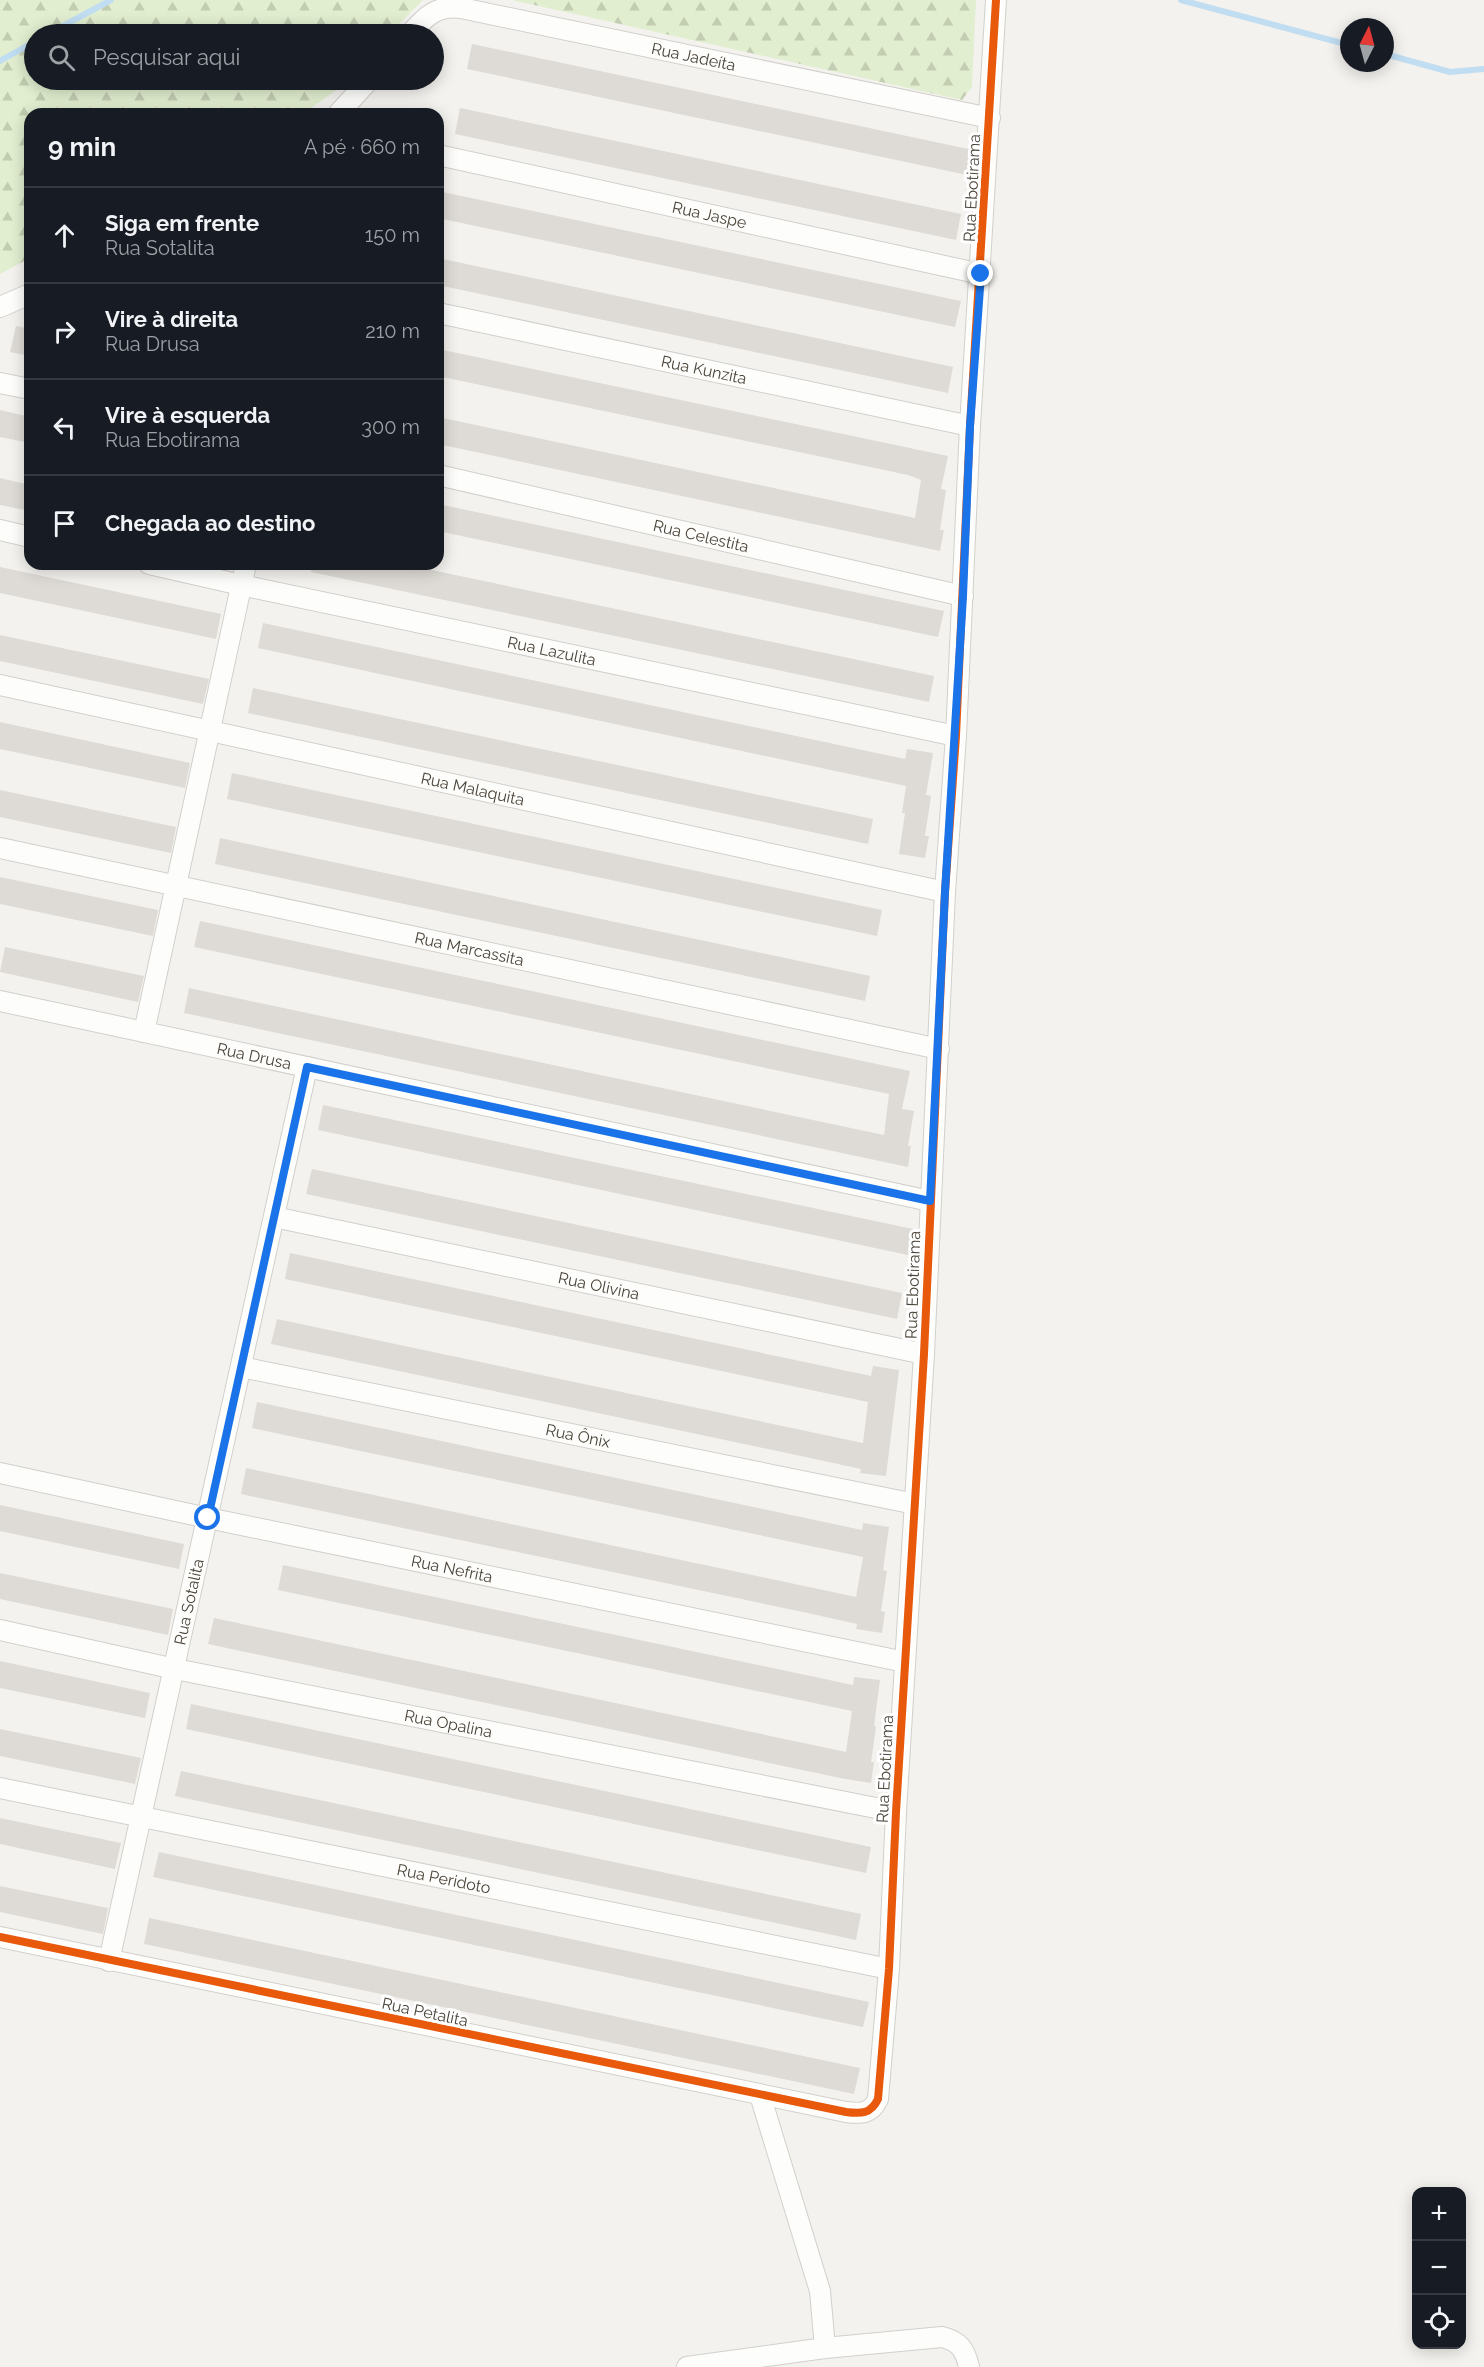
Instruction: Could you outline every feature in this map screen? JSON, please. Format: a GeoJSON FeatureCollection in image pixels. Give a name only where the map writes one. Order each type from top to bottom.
{"type":"FeatureCollection","features":[{"type":"Feature","properties":{"kind":"street","name":"Rua Ebotirama"},"geometry":{"type":"LineString","coordinates":[[846,2112],[867,2112],[879,2099],[889,1969],[896,1812],[924,1354],[945,892],[956,736],[970,426],[996,0]]}},
{"type":"Feature","properties":{"kind":"street","name":"Rua Jadeíta"},"geometry":{"type":"LineString","coordinates":[[420,24],[431,12],[449,6],[990,118]]}},
{"type":"Feature","properties":{"kind":"street"},"geometry":{"type":"LineString","coordinates":[[343,108],[360,90]]}},
{"type":"Feature","properties":{"kind":"street","name":"Rua Jaspe"},"geometry":{"type":"LineString","coordinates":[[444,156],[981,274]]}},
{"type":"Feature","properties":{"kind":"street"},"geometry":{"type":"LineString","coordinates":[[0,307],[24,297]]}},
{"type":"Feature","properties":{"kind":"street","name":"Rua Kunzita"},"geometry":{"type":"LineString","coordinates":[[444,314],[970,426]]}},
{"type":"Feature","properties":{"kind":"street"},"geometry":{"type":"LineString","coordinates":[[0,383],[24,388]]}},
{"type":"Feature","properties":{"kind":"street","name":"Rua Celestita"},"geometry":{"type":"LineString","coordinates":[[444,476],[963,596]]}},
{"type":"Feature","properties":{"kind":"street"},"geometry":{"type":"LineString","coordinates":[[0,530],[24,536]]}},
{"type":"Feature","properties":{"kind":"street","name":"Rua Lazulita"},"geometry":{"type":"LineString","coordinates":[[175,570],[956,736]]}},
{"type":"Feature","properties":{"kind":"street"},"geometry":{"type":"LineString","coordinates":[[144,1032],[245,570]]}},
{"type":"Feature","properties":{"kind":"street","name":"Rua Malaquita"},"geometry":{"type":"LineString","coordinates":[[0,685],[945,892]]}},
{"type":"Feature","properties":{"kind":"street","name":"Rua Marcassita"},"geometry":{"type":"LineString","coordinates":[[0,848],[939,1049]]}},
{"type":"Feature","properties":{"kind":"street","name":"Rua Drusa"},"geometry":{"type":"LineString","coordinates":[[0,1001],[930,1201]]}},
{"type":"Feature","properties":{"kind":"street","name":"Rua Sotalita"},"geometry":{"type":"LineString","coordinates":[[110,1961],[307,1067]]}},
{"type":"Feature","properties":{"kind":"street","name":"Rua Olivina"},"geometry":{"type":"LineString","coordinates":[[274,1217],[924,1354]]}},
{"type":"Feature","properties":{"kind":"street","name":"Rua Ônix"},"geometry":{"type":"LineString","coordinates":[[241,1367],[915,1504]]}},
{"type":"Feature","properties":{"kind":"street","name":"Rua Nefrita"},"geometry":{"type":"LineString","coordinates":[[0,1473],[905,1662]]}},
{"type":"Feature","properties":{"kind":"street","name":"Rua Opalina"},"geometry":{"type":"LineString","coordinates":[[0,1630],[175,1669],[896,1812]]}},
{"type":"Feature","properties":{"kind":"street","name":"Rua Peridoto"},"geometry":{"type":"LineString","coordinates":[[0,1788],[889,1969]]}},
{"type":"Feature","properties":{"kind":"street","name":"Rua Petalita"},"geometry":{"type":"LineString","coordinates":[[0,1937],[846,2112]]}},
{"type":"Feature","properties":{"kind":"street"},"geometry":{"type":"LineString","coordinates":[[760,2095],[820,2291],[825,2348]]}},
{"type":"Feature","properties":{"kind":"street"},"geometry":{"type":"LineString","coordinates":[[687,2367],[825,2348],[942,2337],[955,2340],[963,2349],[969,2365]]}},
{"type":"Feature","properties":{"kind":"green space"},"geometry":{"type":"Polygon","coordinates":[[[0,0],[423,0],[399,24],[24,24],[24,90],[336,90],[311,108],[24,108],[24,261],[0,274],[0,0]]]}},
{"type":"Feature","properties":{"kind":"green space"},"geometry":{"type":"Polygon","coordinates":[[[512,0],[976,0],[972,87],[962,100],[512,0]]]}},
{"type":"Feature","properties":{"kind":"building"},"geometry":{"type":"Polygon","coordinates":[[[472,44],[973,150],[967,175],[467,69],[472,44]]]}},
{"type":"Feature","properties":{"kind":"building"},"geometry":{"type":"Polygon","coordinates":[[[460,108],[961,214],[956,240],[455,134],[460,108]]]}},
{"type":"Feature","properties":{"kind":"building"},"geometry":{"type":"Polygon","coordinates":[[[444,192],[961,301],[955,327],[444,219],[444,192]]]}},
{"type":"Feature","properties":{"kind":"building"},"geometry":{"type":"Polygon","coordinates":[[[444,259],[953,367],[948,393],[444,286],[444,259]]]}},
{"type":"Feature","properties":{"kind":"building"},"geometry":{"type":"Polygon","coordinates":[[[16,326],[24,328],[24,355],[10,352],[16,326]]]}},
{"type":"Feature","properties":{"kind":"building"},"geometry":{"type":"Polygon","coordinates":[[[444,350],[948,456],[941,489],[946,490],[940,530],[944,530],[940,551],[444,445],[444,418],[915,518],[921,480],[908,475],[444,377],[444,350]]]}},
{"type":"Feature","properties":{"kind":"building"},"geometry":{"type":"Polygon","coordinates":[[[0,410],[24,416],[24,442],[0,437],[0,410]]]}},
{"type":"Feature","properties":{"kind":"building"},"geometry":{"type":"Polygon","coordinates":[[[0,478],[24,484],[24,510],[0,505],[0,478]]]}},
{"type":"Feature","properties":{"kind":"building"},"geometry":{"type":"Polygon","coordinates":[[[444,505],[944,611],[938,637],[444,532],[444,505]]]}},
{"type":"Feature","properties":{"kind":"building"},"geometry":{"type":"Polygon","coordinates":[[[0,567],[221,614],[216,639],[0,593],[0,567]]]}},
{"type":"Feature","properties":{"kind":"building"},"geometry":{"type":"Polygon","coordinates":[[[311,570],[431,570],[934,676],[929,702],[311,572],[311,570]]]}},
{"type":"Feature","properties":{"kind":"building"},"geometry":{"type":"Polygon","coordinates":[[[263,623],[905,759],[907,749],[933,753],[926,795],[931,796],[925,836],[929,836],[925,858],[899,854],[906,786],[258,648],[263,623]]]}},
{"type":"Feature","properties":{"kind":"building"},"geometry":{"type":"Polygon","coordinates":[[[0,635],[209,679],[203,704],[0,661],[0,635]]]}},
{"type":"Feature","properties":{"kind":"building"},"geometry":{"type":"Polygon","coordinates":[[[253,688],[873,819],[868,844],[248,713],[253,688]]]}},
{"type":"Feature","properties":{"kind":"building"},"geometry":{"type":"Polygon","coordinates":[[[0,722],[190,763],[185,788],[0,749],[0,722]]]}},
{"type":"Feature","properties":{"kind":"building"},"geometry":{"type":"Polygon","coordinates":[[[232,773],[882,910],[877,936],[227,799],[232,773]]]}},
{"type":"Feature","properties":{"kind":"building"},"geometry":{"type":"Polygon","coordinates":[[[0,790],[176,827],[171,853],[0,817],[0,790]]]}},
{"type":"Feature","properties":{"kind":"building"},"geometry":{"type":"Polygon","coordinates":[[[220,838],[870,976],[865,1001],[215,864],[220,838]]]}},
{"type":"Feature","properties":{"kind":"building"},"geometry":{"type":"Polygon","coordinates":[[[0,877],[158,910],[153,936],[0,904],[0,877]]]}},
{"type":"Feature","properties":{"kind":"building"},"geometry":{"type":"Polygon","coordinates":[[[200,921],[910,1071],[902,1109],[914,1111],[908,1146],[911,1146],[908,1167],[184,1013],[189,988],[884,1135],[889,1094],[194,947],[200,921]]]}},
{"type":"Feature","properties":{"kind":"building"},"geometry":{"type":"Polygon","coordinates":[[[5,947],[144,976],[138,1002],[0,972],[5,947]]]}},
{"type":"Feature","properties":{"kind":"building"},"geometry":{"type":"Polygon","coordinates":[[[323,1105],[913,1229],[908,1255],[318,1130],[323,1105]]]}},
{"type":"Feature","properties":{"kind":"building"},"geometry":{"type":"Polygon","coordinates":[[[312,1169],[902,1293],[897,1319],[306,1194],[312,1169]]]}},
{"type":"Feature","properties":{"kind":"building"},"geometry":{"type":"Polygon","coordinates":[[[290,1253],[871,1376],[873,1366],[899,1370],[886,1476],[860,1473],[861,1469],[271,1344],[277,1319],[863,1443],[868,1402],[285,1279],[290,1253]]]}},
{"type":"Feature","properties":{"kind":"building"},"geometry":{"type":"Polygon","coordinates":[[[257,1402],[862,1530],[863,1523],[889,1527],[883,1570],[887,1571],[881,1611],[885,1612],[882,1633],[856,1629],[857,1624],[803,1612],[241,1494],[246,1468],[856,1597],[863,1557],[252,1428],[257,1402]]]}},
{"type":"Feature","properties":{"kind":"building"},"geometry":{"type":"Polygon","coordinates":[[[0,1505],[184,1544],[179,1569],[0,1531],[0,1505]]]}},
{"type":"Feature","properties":{"kind":"building"},"geometry":{"type":"Polygon","coordinates":[[[283,1565],[853,1685],[854,1677],[880,1680],[874,1726],[876,1727],[871,1762],[874,1762],[871,1783],[208,1644],[214,1618],[846,1752],[852,1711],[278,1590],[283,1565]]]}},
{"type":"Feature","properties":{"kind":"building"},"geometry":{"type":"Polygon","coordinates":[[[0,1573],[173,1609],[168,1635],[0,1599],[0,1573]]]}},
{"type":"Feature","properties":{"kind":"building"},"geometry":{"type":"Polygon","coordinates":[[[0,1661],[150,1693],[145,1718],[0,1688],[0,1661]]]}},
{"type":"Feature","properties":{"kind":"building"},"geometry":{"type":"Polygon","coordinates":[[[191,1704],[871,1847],[866,1873],[186,1729],[191,1704]]]}},
{"type":"Feature","properties":{"kind":"building"},"geometry":{"type":"Polygon","coordinates":[[[0,1729],[141,1758],[135,1784],[0,1756],[0,1729]]]}},
{"type":"Feature","properties":{"kind":"building"},"geometry":{"type":"Polygon","coordinates":[[[181,1771],[861,1914],[856,1940],[175,1796],[181,1771]]]}},
{"type":"Feature","properties":{"kind":"building"},"geometry":{"type":"Polygon","coordinates":[[[0,1818],[121,1843],[115,1869],[0,1844],[0,1818]]]}},
{"type":"Feature","properties":{"kind":"building"},"geometry":{"type":"Polygon","coordinates":[[[159,1852],[869,2002],[863,2027],[153,1877],[159,1852]]]}},
{"type":"Feature","properties":{"kind":"building"},"geometry":{"type":"Polygon","coordinates":[[[0,1886],[108,1908],[103,1934],[0,1912],[0,1886]]]}},
{"type":"Feature","properties":{"kind":"building"},"geometry":{"type":"Polygon","coordinates":[[[149,1918],[860,2068],[854,2094],[144,1944],[149,1918]]]}},
{"type":"Feature","properties":{"kind":"waterway"},"geometry":{"type":"LineString","coordinates":[[67,24],[111,0]]}},
{"type":"Feature","properties":{"kind":"waterway"},"geometry":{"type":"LineString","coordinates":[[1181,0],[1340,43]]}},
{"type":"Feature","properties":{"kind":"waterway"},"geometry":{"type":"LineString","coordinates":[[0,61],[24,48]]}},
{"type":"Feature","properties":{"kind":"waterway"},"geometry":{"type":"LineString","coordinates":[[1394,56],[1450,72],[1484,69]]}},
{"type":"Feature","properties":{"kind":"cycle path"},"geometry":{"type":"LineString","coordinates":[[0,1937],[846,2112],[865,2112],[872,2108],[878,2099],[889,1969],[896,1812],[924,1354],[945,892],[956,736],[970,426],[996,0]]}},
{"type":"Feature","properties":{"kind":"route"},"geometry":{"type":"LineString","coordinates":[[208,1518],[307,1067],[930,1201],[945,892],[956,736],[970,426],[981,274]]}}]}
